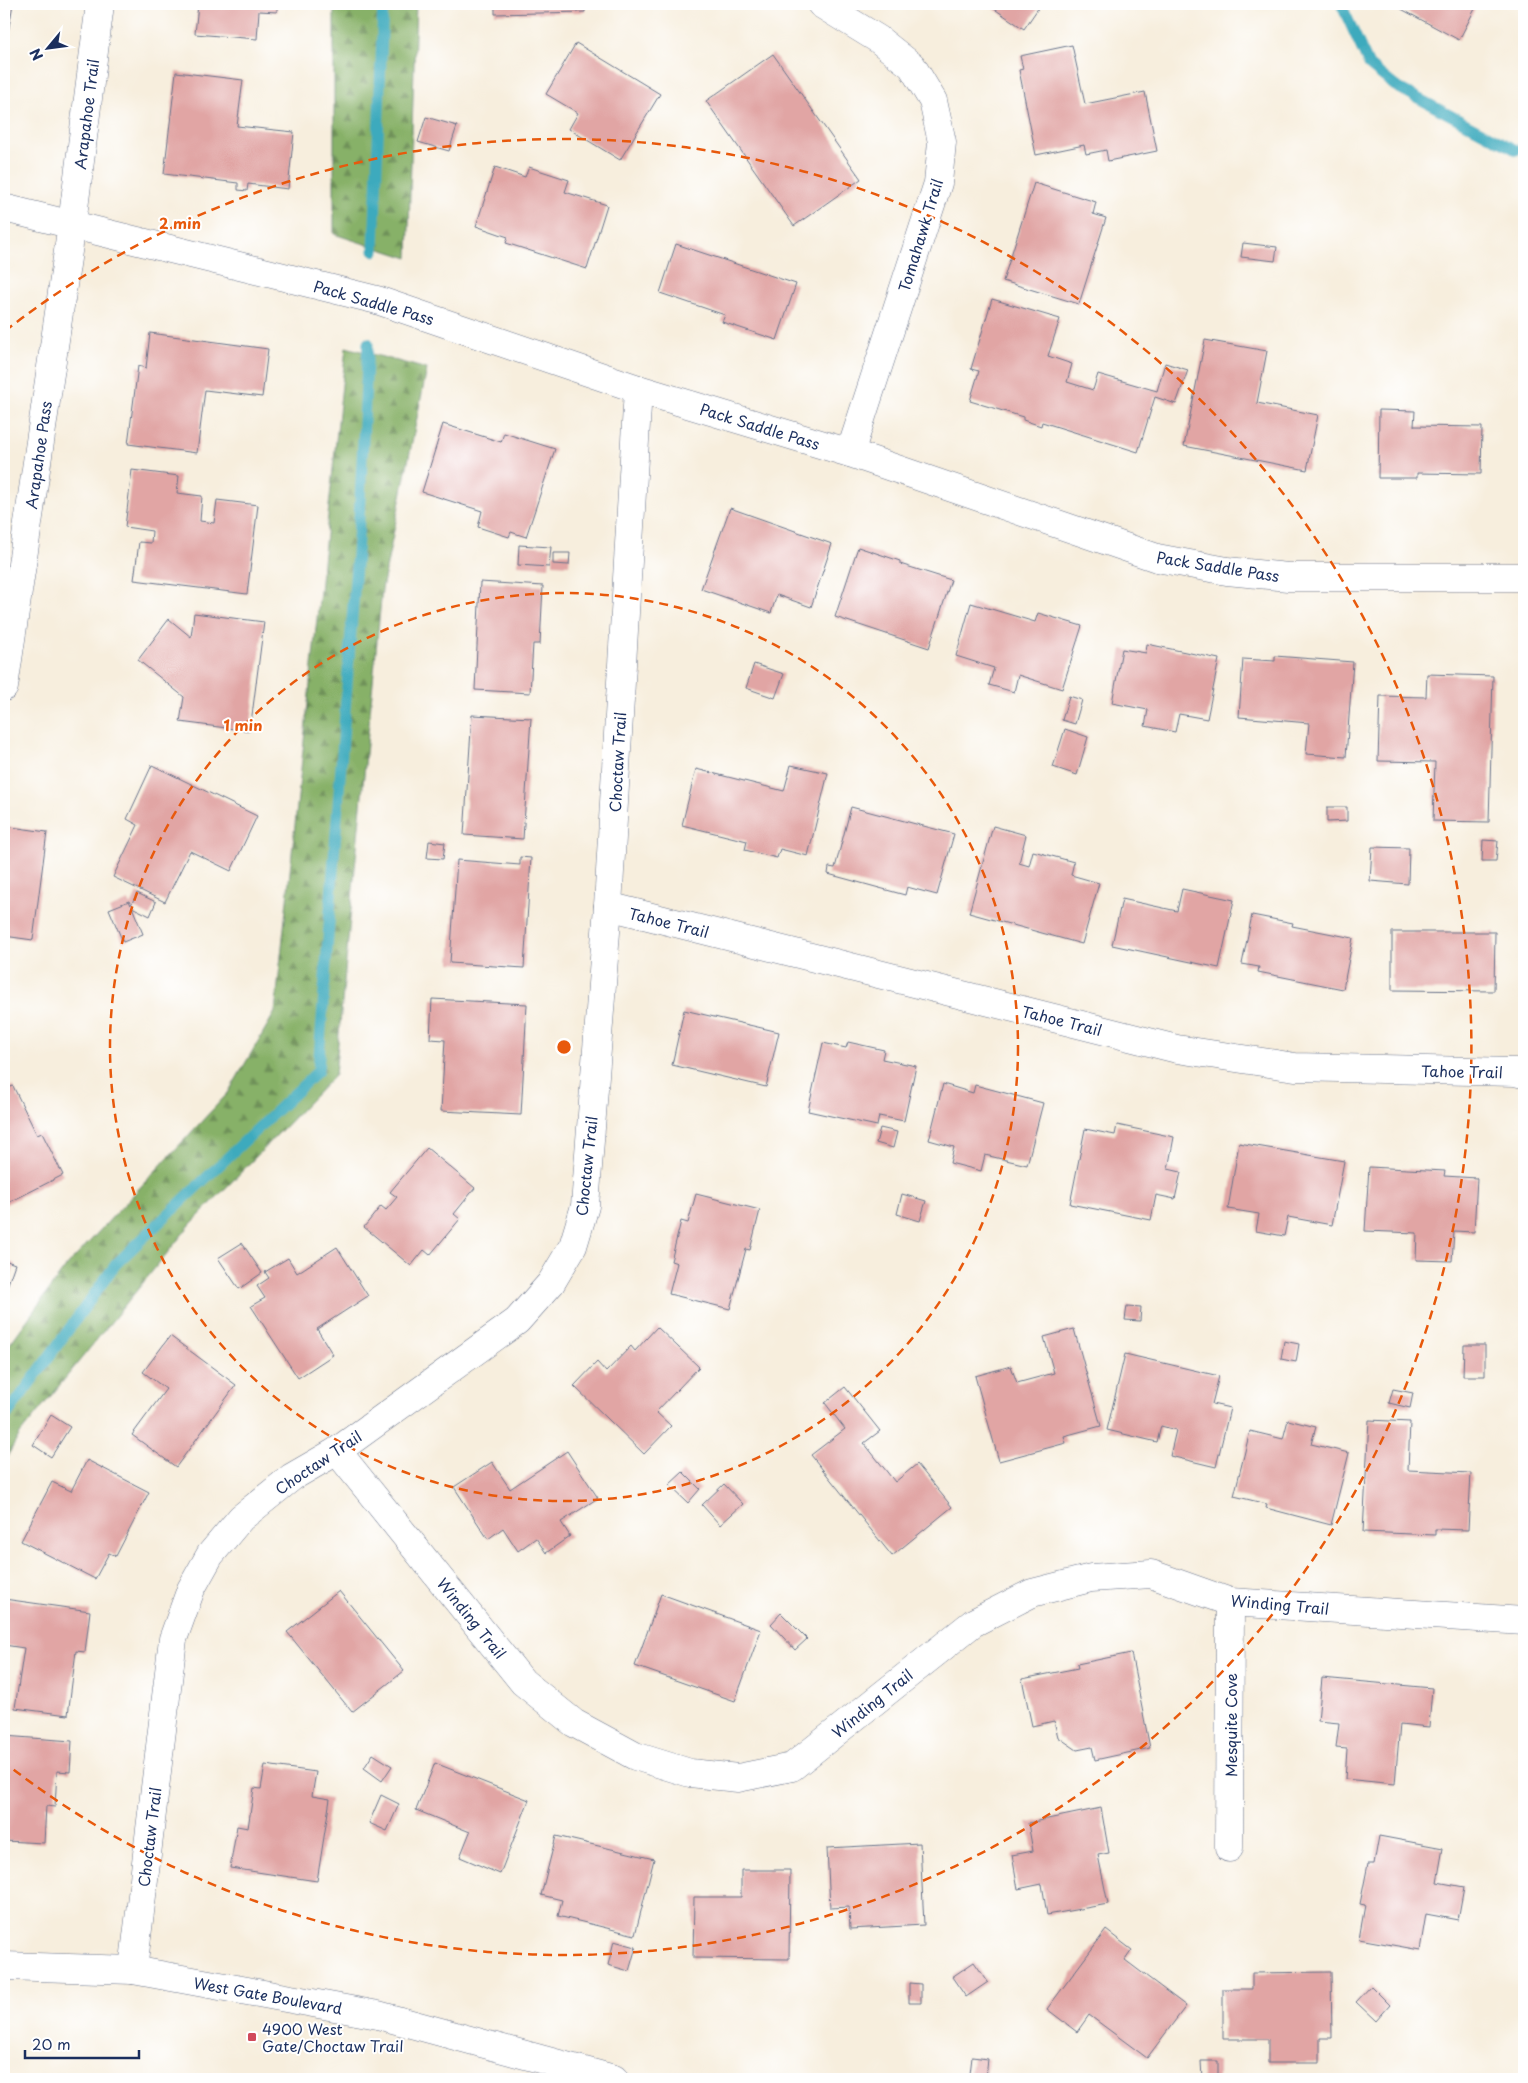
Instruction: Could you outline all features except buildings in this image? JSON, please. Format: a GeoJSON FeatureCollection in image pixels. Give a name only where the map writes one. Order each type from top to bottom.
{"type":"FeatureCollection","features":[{"type":"Feature","properties":{"kind":"street","name":"Arapahoe Trail"},"geometry":{"type":"LineString","coordinates":[[72,224],[100,4]]}},
{"type":"Feature","properties":{"kind":"street","name":"Tomahawk Trail"},"geometry":{"type":"LineString","coordinates":[[821,4],[878,39],[912,66],[933,100],[942,142],[938,183],[850,453]]}},
{"type":"Feature","properties":{"kind":"street","name":"Pack Saddle Pass"},"geometry":{"type":"LineString","coordinates":[[4,208],[377,300],[638,389],[850,453],[1157,558],[1227,571],[1288,577],[1524,577]]}},
{"type":"Feature","properties":{"kind":"street","name":"Arapahoe Pass"},"geometry":{"type":"LineString","coordinates":[[4,687],[72,224]]}},
{"type":"Feature","properties":{"kind":"street","name":"Choctaw Trail"},"geometry":{"type":"LineString","coordinates":[[133,1970],[173,1639],[191,1589],[210,1555],[241,1518],[292,1478],[337,1451],[517,1321],[551,1283],[573,1246],[584,1206],[608,906],[638,389]]}},
{"type":"Feature","properties":{"kind":"street","name":"Tahoe Trail"},"geometry":{"type":"LineString","coordinates":[[608,906],[1177,1049],[1295,1068],[1515,1072],[1524,1074]]}},
{"type":"Feature","properties":{"kind":"street","name":"Winding Trail"},"geometry":{"type":"LineString","coordinates":[[337,1451],[523,1682],[574,1723],[635,1756],[690,1773],[738,1778],[792,1767],[973,1622],[1032,1593],[1090,1578],[1151,1574],[1230,1602],[1524,1621]]}},
{"type":"Feature","properties":{"kind":"street","name":"Mesquite Cove"},"geometry":{"type":"LineString","coordinates":[[1229,1848],[1230,1602]]}},
{"type":"Feature","properties":{"kind":"street","name":"West Gate Boulevard"},"geometry":{"type":"LineString","coordinates":[[4,1966],[133,1970],[378,2015],[614,2079]]}},
{"type":"Feature","properties":{"kind":"green space"},"geometry":{"type":"Polygon","coordinates":[[[334,4],[416,4],[408,258],[334,234],[334,4]]]}},
{"type":"Feature","properties":{"kind":"green space"},"geometry":{"type":"Polygon","coordinates":[[[346,347],[427,369],[382,589],[335,1075],[190,1225],[20,1434],[4,1462],[4,1352],[64,1269],[228,1093],[275,1012],[346,347]]]}},
{"type":"Feature","properties":{"kind":"waterway"},"geometry":{"type":"LineString","coordinates":[[374,251],[383,4]]}},
{"type":"Feature","properties":{"kind":"waterway"},"geometry":{"type":"LineString","coordinates":[[1341,4],[1369,65],[1395,86],[1516,150]]}},
{"type":"Feature","properties":{"kind":"waterway"},"geometry":{"type":"LineString","coordinates":[[4,1419],[116,1264],[318,1071],[358,539],[368,343]]}},
{"type":"Feature","properties":{"kind":"place","name":"4900 West Gate/Choctaw Trail"},"geometry":{"type":"Point","coordinates":[252,2037]}}]}
